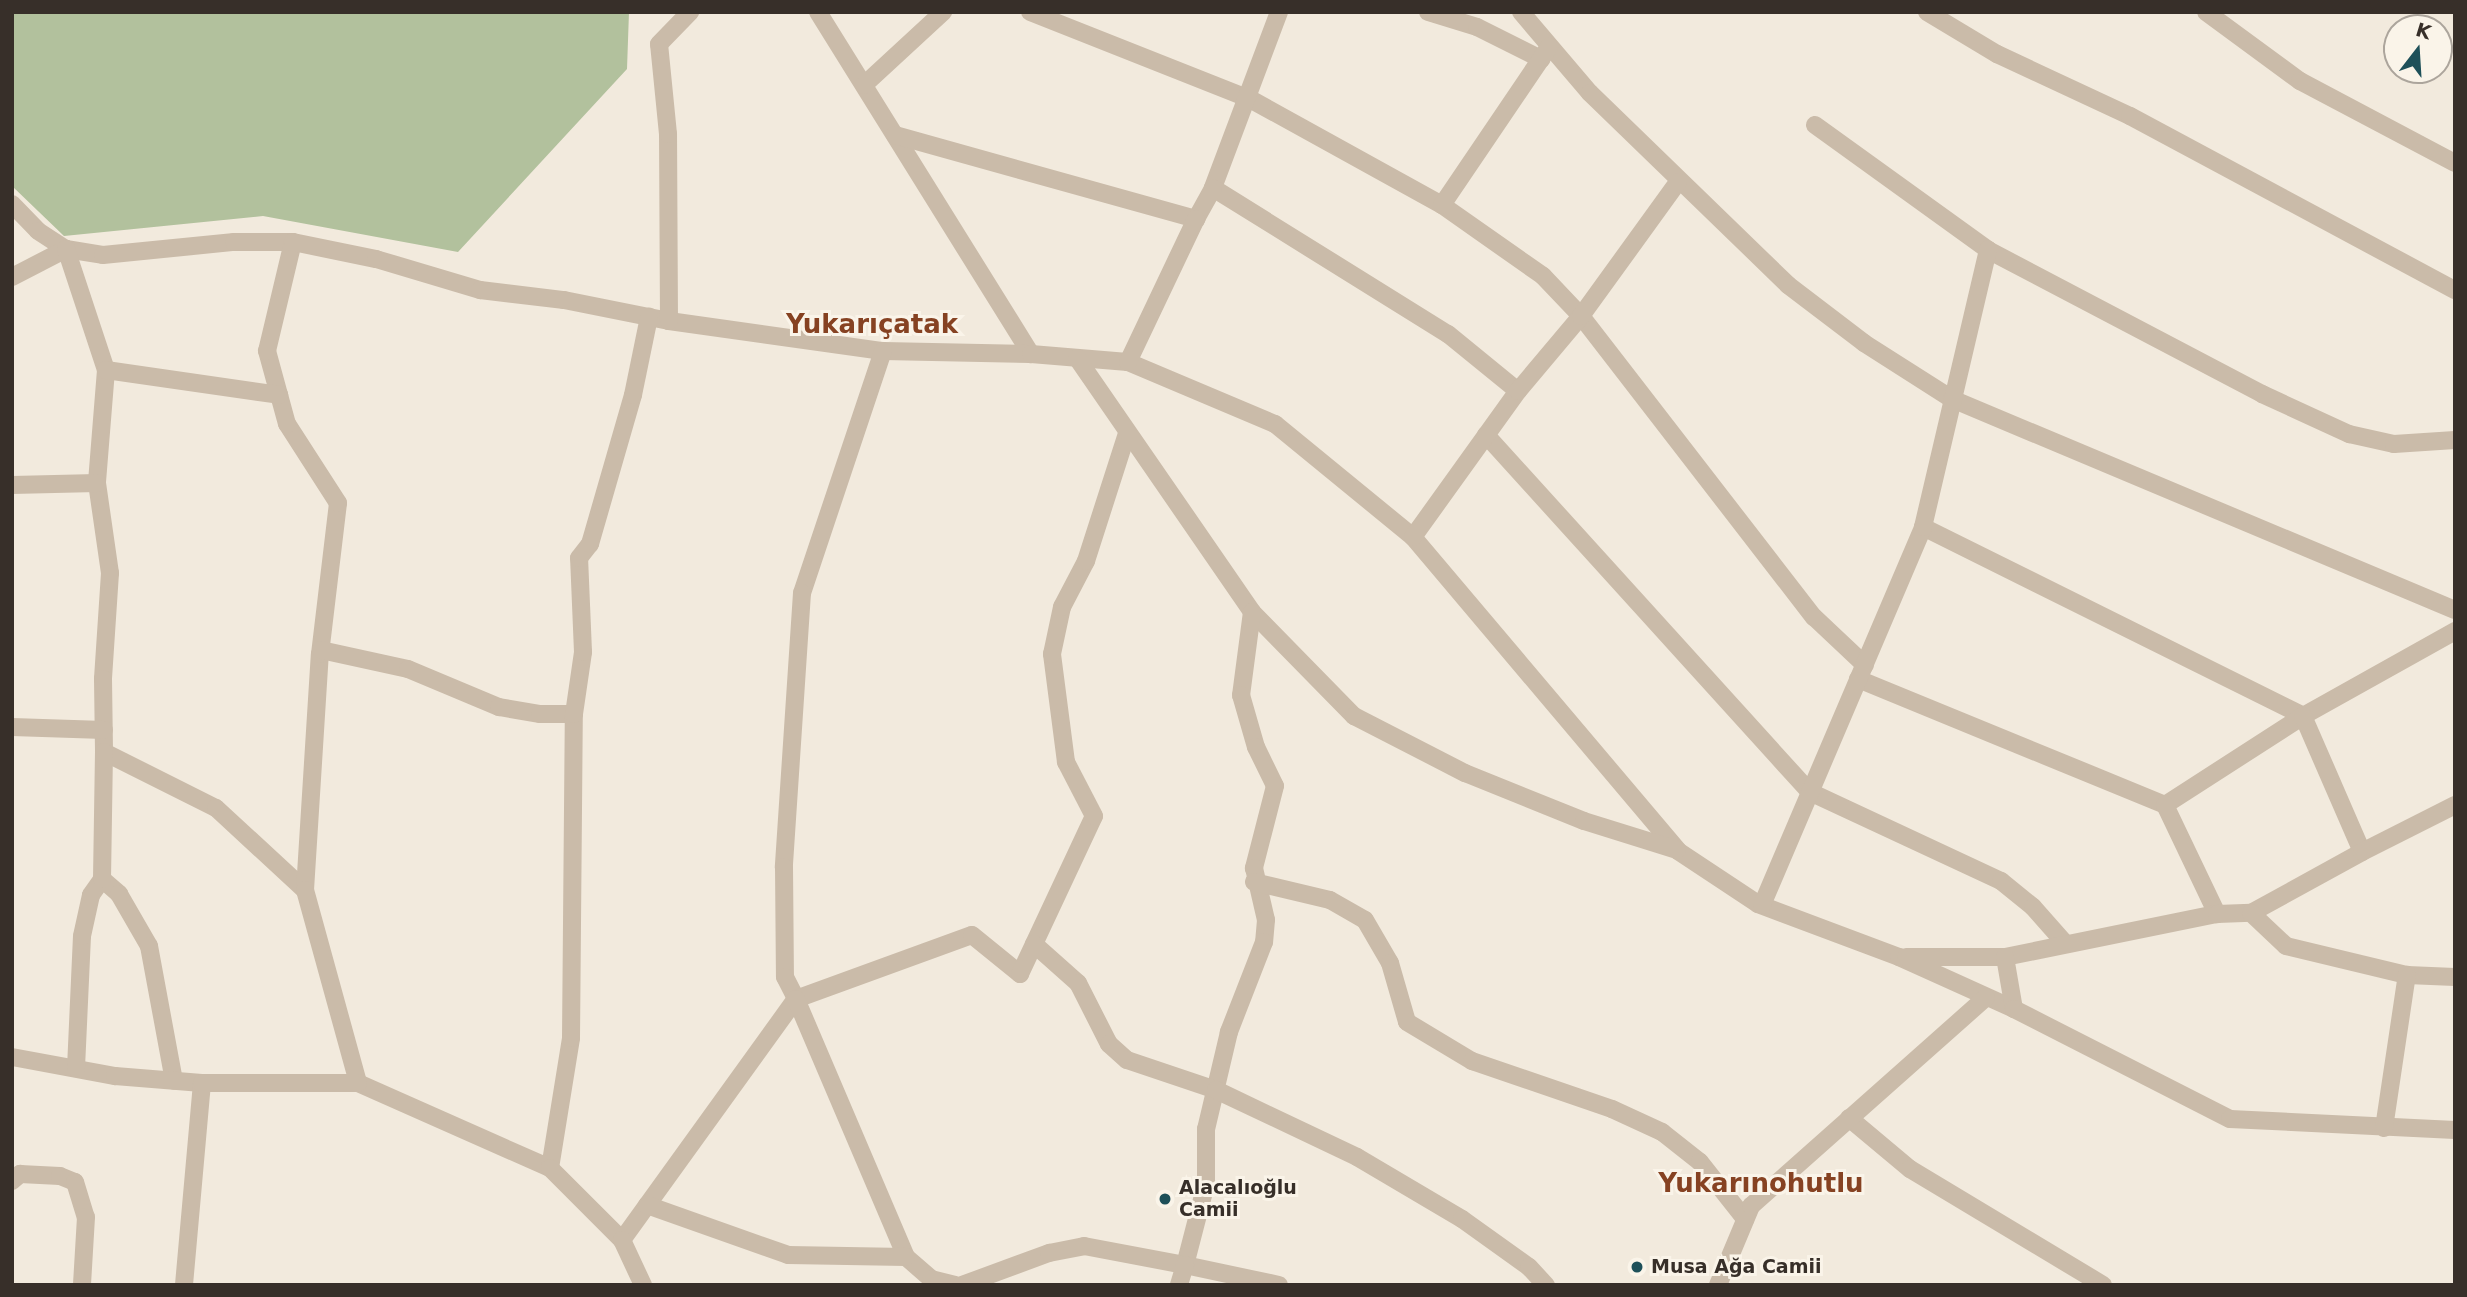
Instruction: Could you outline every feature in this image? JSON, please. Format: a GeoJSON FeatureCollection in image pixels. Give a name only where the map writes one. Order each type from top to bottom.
{"type":"FeatureCollection","features":[{"type":"Feature","properties":{"kind":"street"},"geometry":{"type":"LineString","coordinates":[[669,321],[668,134],[659,44],[690,12]]}},
{"type":"Feature","properties":{"kind":"street"},"geometry":{"type":"LineString","coordinates":[[818,12],[1031,354]]}},
{"type":"Feature","properties":{"kind":"street"},"geometry":{"type":"LineString","coordinates":[[864,85],[943,12]]}},
{"type":"Feature","properties":{"kind":"street"},"geometry":{"type":"LineString","coordinates":[[1030,12],[1250,99],[1442,205],[1543,276],[1581,316],[1814,617],[1861,672],[2165,806],[2217,914]]}},
{"type":"Feature","properties":{"kind":"street"},"geometry":{"type":"LineString","coordinates":[[1128,362],[1213,188],[1250,99],[1279,12]]}},
{"type":"Feature","properties":{"kind":"street"},"geometry":{"type":"LineString","coordinates":[[1428,12],[1545,53]]}},
{"type":"Feature","properties":{"kind":"street"},"geometry":{"type":"LineString","coordinates":[[1521,12],[1545,53],[1788,285],[1864,343],[1952,400],[2455,610]]}},
{"type":"Feature","properties":{"kind":"street"},"geometry":{"type":"LineString","coordinates":[[1927,12],[1997,54],[2130,116],[2455,290]]}},
{"type":"Feature","properties":{"kind":"street"},"geometry":{"type":"LineString","coordinates":[[2206,12],[2300,80],[2455,163]]}},
{"type":"Feature","properties":{"kind":"street"},"geometry":{"type":"LineString","coordinates":[[1442,205],[1545,53]]}},
{"type":"Feature","properties":{"kind":"street"},"geometry":{"type":"LineString","coordinates":[[1815,125],[1988,250],[2262,394],[2349,434],[2394,444],[2455,440]]}},
{"type":"Feature","properties":{"kind":"street"},"geometry":{"type":"LineString","coordinates":[[895,135],[1196,219]]}},
{"type":"Feature","properties":{"kind":"street"},"geometry":{"type":"LineString","coordinates":[[1413,537],[1518,391],[1581,316],[1678,182]]}},
{"type":"Feature","properties":{"kind":"street"},"geometry":{"type":"LineString","coordinates":[[1213,188],[1448,334],[1518,391]]}},
{"type":"Feature","properties":{"kind":"street"},"geometry":{"type":"LineString","coordinates":[[12,204],[38,231],[66,249],[103,256],[234,242],[293,242],[376,258],[480,290],[669,321],[883,351],[1031,354],[1128,362],[1275,424],[1413,537],[1678,850]]}},
{"type":"Feature","properties":{"kind":"street"},"geometry":{"type":"LineString","coordinates":[[293,242],[267,351],[287,424],[338,503],[321,650],[305,890],[358,1083]]}},
{"type":"Feature","properties":{"kind":"street"},"geometry":{"type":"LineString","coordinates":[[12,277],[66,249]]}},
{"type":"Feature","properties":{"kind":"street"},"geometry":{"type":"LineString","coordinates":[[66,249],[106,370],[97,483],[110,573],[102,878],[91,895],[82,936],[76,1068]]}},
{"type":"Feature","properties":{"kind":"street"},"geometry":{"type":"LineString","coordinates":[[1762,905],[1923,527],[1988,250]]}},
{"type":"Feature","properties":{"kind":"street"},"geometry":{"type":"LineString","coordinates":[[550,1168],[571,1038],[574,714],[583,652],[579,558],[590,544],[633,395],[649,317]]}},
{"type":"Feature","properties":{"kind":"street"},"geometry":{"type":"LineString","coordinates":[[883,351],[802,593],[784,867],[785,977],[915,1270]]}},
{"type":"Feature","properties":{"kind":"street"},"geometry":{"type":"LineString","coordinates":[[1077,358],[1252,612],[1354,716],[1465,773],[1584,821],[1678,850],[1762,905],[1899,957],[1986,996],[2230,1119],[2455,1130]]}},
{"type":"Feature","properties":{"kind":"street"},"geometry":{"type":"LineString","coordinates":[[106,370],[279,395]]}},
{"type":"Feature","properties":{"kind":"street"},"geometry":{"type":"LineString","coordinates":[[622,1240],[796,999],[972,935],[1020,974],[1094,816],[1066,762],[1052,654],[1062,607],[1086,561],[1127,433]]}},
{"type":"Feature","properties":{"kind":"street"},"geometry":{"type":"LineString","coordinates":[[1486,436],[1810,792],[2001,881],[2033,907],[2064,942]]}},
{"type":"Feature","properties":{"kind":"street"},"geometry":{"type":"LineString","coordinates":[[12,485],[97,483]]}},
{"type":"Feature","properties":{"kind":"street"},"geometry":{"type":"LineString","coordinates":[[1923,527],[2303,716],[2362,852]]}},
{"type":"Feature","properties":{"kind":"street"},"geometry":{"type":"LineString","coordinates":[[1179,1285],[1206,1184],[1206,1129],[1229,1032],[1264,942],[1263,899],[1254,882],[1260,839],[1275,786],[1256,747],[1241,695],[1252,612]]}},
{"type":"Feature","properties":{"kind":"street"},"geometry":{"type":"LineString","coordinates":[[2165,806],[2303,716],[2455,631]]}},
{"type":"Feature","properties":{"kind":"street"},"geometry":{"type":"LineString","coordinates":[[321,650],[408,669],[499,707],[540,715],[574,714]]}},
{"type":"Feature","properties":{"kind":"street"},"geometry":{"type":"LineString","coordinates":[[12,727],[104,730]]}},
{"type":"Feature","properties":{"kind":"street"},"geometry":{"type":"LineString","coordinates":[[104,752],[216,808],[305,890]]}},
{"type":"Feature","properties":{"kind":"street"},"geometry":{"type":"LineString","coordinates":[[1899,957],[2005,957],[2064,942],[2217,914],[2251,912],[2455,805]]}},
{"type":"Feature","properties":{"kind":"street"},"geometry":{"type":"LineString","coordinates":[[102,878],[119,894],[149,946],[174,1082]]}},
{"type":"Feature","properties":{"kind":"street"},"geometry":{"type":"LineString","coordinates":[[1254,882],[1330,900],[1365,920],[1390,963],[1407,1022],[1472,1061],[1612,1108],[1662,1132],[1700,1162],[1745,1219]]}},
{"type":"Feature","properties":{"kind":"street"},"geometry":{"type":"LineString","coordinates":[[2251,912],[2286,946],[2407,975],[2455,977]]}},
{"type":"Feature","properties":{"kind":"street"},"geometry":{"type":"LineString","coordinates":[[1034,944],[1078,983],[1109,1044],[1127,1059],[1216,1090],[1357,1157],[1462,1219],[1529,1267],[1546,1285]]}},
{"type":"Feature","properties":{"kind":"street"},"geometry":{"type":"LineString","coordinates":[[2005,957],[2014,1009]]}},
{"type":"Feature","properties":{"kind":"street"},"geometry":{"type":"LineString","coordinates":[[2384,1128],[2407,975]]}},
{"type":"Feature","properties":{"kind":"street"},"geometry":{"type":"LineString","coordinates":[[1718,1285],[1751,1206],[1986,996]]}},
{"type":"Feature","properties":{"kind":"street"},"geometry":{"type":"LineString","coordinates":[[12,1057],[174,1082],[358,1083],[550,1168],[622,1240],[643,1285]]}},
{"type":"Feature","properties":{"kind":"street"},"geometry":{"type":"LineString","coordinates":[[184,1285],[202,1083]]}},
{"type":"Feature","properties":{"kind":"street"},"geometry":{"type":"LineString","coordinates":[[1849,1118],[1910,1169],[2103,1285]]}},
{"type":"Feature","properties":{"kind":"street"},"geometry":{"type":"LineString","coordinates":[[12,1181],[20,1174],[60,1176],[75,1182],[86,1217],[82,1285]]}},
{"type":"Feature","properties":{"kind":"street"},"geometry":{"type":"LineString","coordinates":[[648,1205],[788,1255],[915,1270],[931,1279],[955,1285]]}},
{"type":"Feature","properties":{"kind":"street"},"geometry":{"type":"LineString","coordinates":[[962,1285],[1049,1253],[1084,1246],[1279,1285]]}},
{"type":"Feature","properties":{"kind":"green space"},"geometry":{"type":"Polygon","coordinates":[[[12,12],[629,12],[627,69],[458,252],[263,216],[64,236],[12,186],[12,12]]]}},
{"type":"Feature","properties":{"kind":"place","name":"Alacalıoğlu Camii"},"geometry":{"type":"Point","coordinates":[1165,1199]}},
{"type":"Feature","properties":{"kind":"place","name":"Musa Ağa Camii"},"geometry":{"type":"Point","coordinates":[1637,1267]}},
{"type":"Feature","properties":{"kind":"district","name":"Yukarıçatak"},"geometry":{"type":"Point","coordinates":[872,325]}},
{"type":"Feature","properties":{"kind":"district","name":"Yukarınohutlu"},"geometry":{"type":"Point","coordinates":[1761,1184]}}]}
